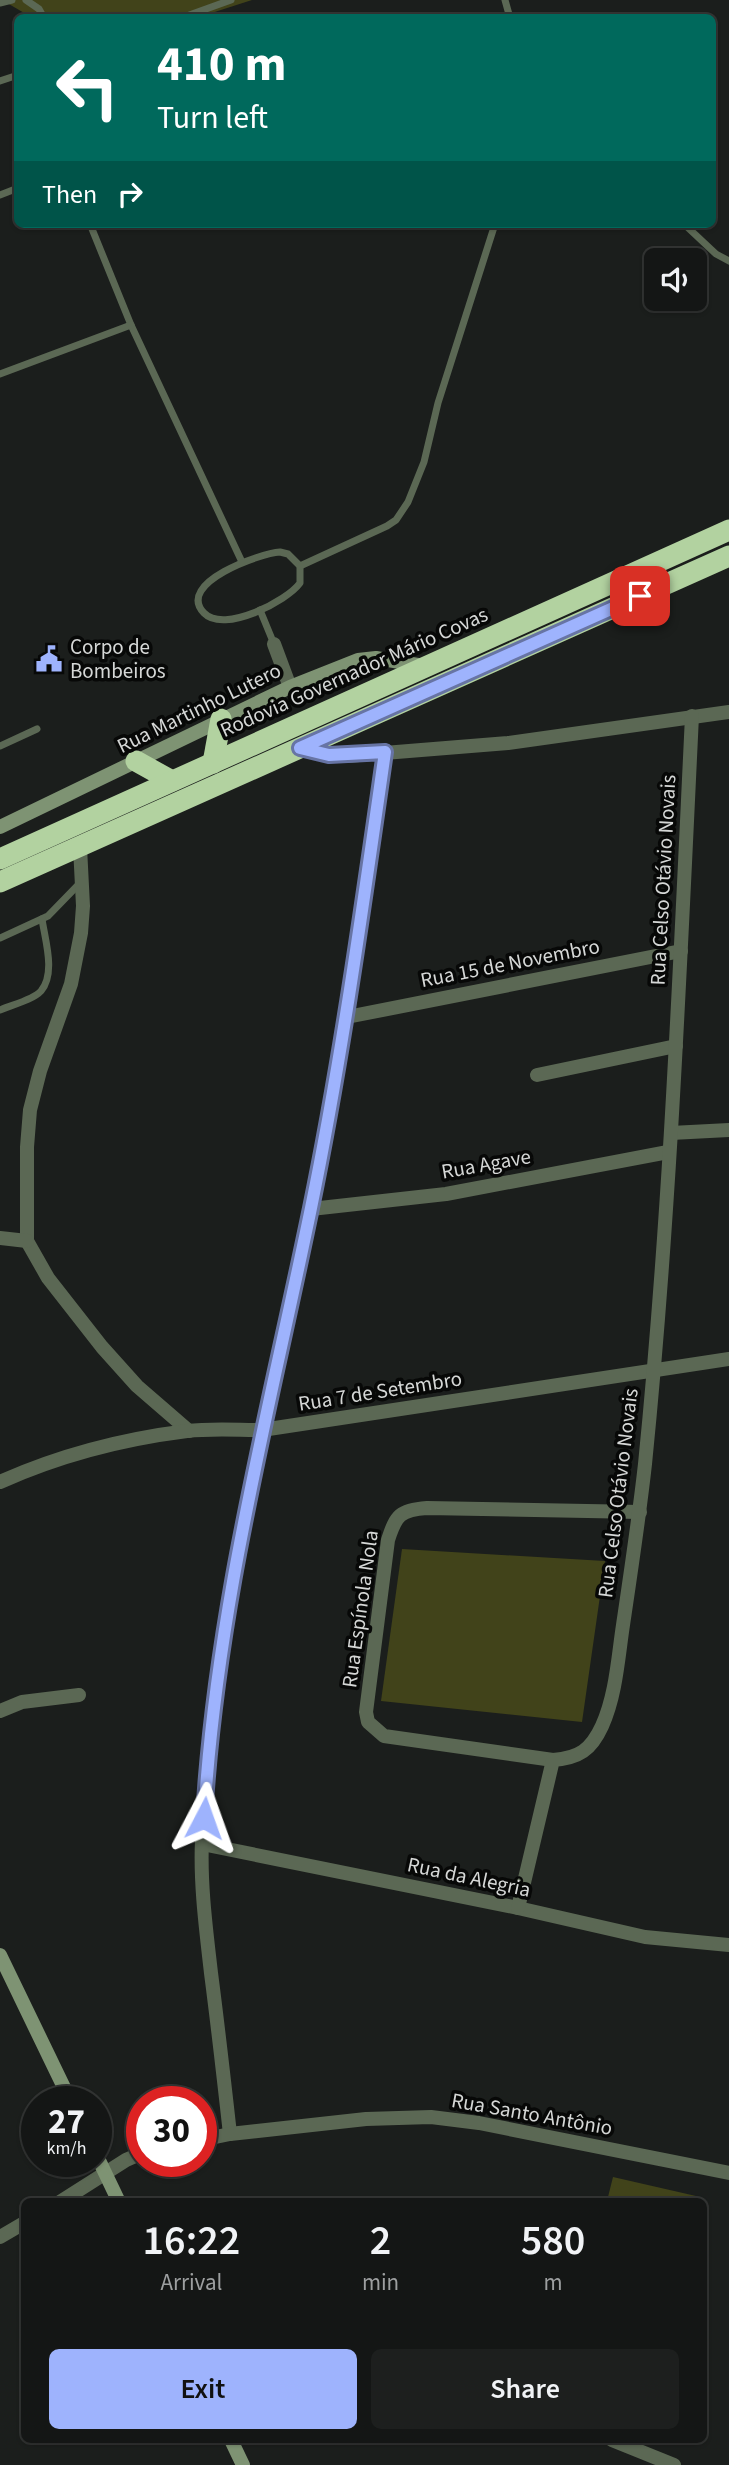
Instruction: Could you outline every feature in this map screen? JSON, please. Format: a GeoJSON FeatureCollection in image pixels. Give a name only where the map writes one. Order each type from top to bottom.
{"type":"FeatureCollection","features":[{"type":"Feature","properties":{"kind":"highway","name":"Rodovia Governador Mário Covas"},"geometry":{"type":"LineString","coordinates":[[0,859],[729,530]]}},
{"type":"Feature","properties":{"kind":"highway"},"geometry":{"type":"LineString","coordinates":[[0,882],[729,556]]}},
{"type":"Feature","properties":{"kind":"highway"},"geometry":{"type":"LineString","coordinates":[[213,763],[221,719]]}},
{"type":"Feature","properties":{"kind":"highway"},"geometry":{"type":"LineString","coordinates":[[136,761],[172,781]]}},
{"type":"Feature","properties":{"kind":"street"},"geometry":{"type":"LineString","coordinates":[[274,644],[290,687]]}},
{"type":"Feature","properties":{"kind":"street","name":"Rua Martinho Lutero"},"geometry":{"type":"LineString","coordinates":[[0,827],[221,719],[358,660],[376,658],[424,666]]}},
{"type":"Feature","properties":{"kind":"street"},"geometry":{"type":"LineString","coordinates":[[300,748],[329,755],[508,743],[729,712]]}},
{"type":"Feature","properties":{"kind":"street","name":"Rua Celso Otávio Novais"},"geometry":{"type":"LineString","coordinates":[[553,1760],[583,1754],[593,1744],[603,1724],[613,1690],[640,1513],[654,1369],[671,1133],[692,716]]}},
{"type":"Feature","properties":{"kind":"street"},"geometry":{"type":"LineString","coordinates":[[230,2134],[205,1916],[202,1844],[209,1740],[224,1625],[262,1430],[311,1209],[347,1017],[385,752]]}},
{"type":"Feature","properties":{"kind":"street"},"geometry":{"type":"LineString","coordinates":[[80,847],[83,906],[81,933],[71,984],[40,1071],[30,1110],[27,1147],[27,1241],[48,1278],[102,1347],[137,1386],[189,1431]]}},
{"type":"Feature","properties":{"kind":"street","name":"Rua 15 de Novembro"},"geometry":{"type":"LineString","coordinates":[[347,1017],[681,951]]}},
{"type":"Feature","properties":{"kind":"street"},"geometry":{"type":"LineString","coordinates":[[537,1075],[676,1046]]}},
{"type":"Feature","properties":{"kind":"street"},"geometry":{"type":"LineString","coordinates":[[671,1133],[729,1130]]}},
{"type":"Feature","properties":{"kind":"street","name":"Rua Agave"},"geometry":{"type":"LineString","coordinates":[[311,1209],[446,1194],[668,1152]]}},
{"type":"Feature","properties":{"kind":"street"},"geometry":{"type":"LineString","coordinates":[[0,1238],[27,1241]]}},
{"type":"Feature","properties":{"kind":"street","name":"Rua 7 de Setembro"},"geometry":{"type":"LineString","coordinates":[[0,1482],[72,1455],[189,1431],[262,1430],[729,1359]]}},
{"type":"Feature","properties":{"kind":"street","name":"Rua Espínola Nola"},"geometry":{"type":"LineString","coordinates":[[553,1760],[384,1736],[368,1722],[366,1712],[388,1540],[394,1523],[401,1514],[411,1509],[640,1513]]}},
{"type":"Feature","properties":{"kind":"street"},"geometry":{"type":"LineString","coordinates":[[0,1711],[22,1702],[79,1695]]}},
{"type":"Feature","properties":{"kind":"street"},"geometry":{"type":"LineString","coordinates":[[518,1908],[553,1760]]}},
{"type":"Feature","properties":{"kind":"street","name":"Rua da Alegria"},"geometry":{"type":"LineString","coordinates":[[202,1844],[518,1908],[645,1937],[729,1945]]}},
{"type":"Feature","properties":{"kind":"street"},"geometry":{"type":"LineString","coordinates":[[0,1955],[63,2086]]}},
{"type":"Feature","properties":{"kind":"street","name":"Rua Santo Antônio"},"geometry":{"type":"LineString","coordinates":[[217,2137],[366,2119],[431,2117],[479,2123],[729,2173]]}},
{"type":"Feature","properties":{"kind":"street"},"geometry":{"type":"LineString","coordinates":[[67,2198],[101,2177]]}},
{"type":"Feature","properties":{"kind":"street"},"geometry":{"type":"LineString","coordinates":[[107,2177],[117,2198]]}},
{"type":"Feature","properties":{"kind":"street"},"geometry":{"type":"LineString","coordinates":[[0,2237],[21,2225]]}},
{"type":"Feature","properties":{"kind":"street"},"geometry":{"type":"LineString","coordinates":[[232,2443],[243,2465]]}},
{"type":"Feature","properties":{"kind":"street"},"geometry":{"type":"LineString","coordinates":[[619,2443],[674,2465]]}},
{"type":"Feature","properties":{"kind":"lane"},"geometry":{"type":"LineString","coordinates":[[0,3],[12,0]]}},
{"type":"Feature","properties":{"kind":"lane"},"geometry":{"type":"LineString","coordinates":[[26,0],[40,9],[42,14]]}},
{"type":"Feature","properties":{"kind":"lane"},"geometry":{"type":"LineString","coordinates":[[192,14],[231,0]]}},
{"type":"Feature","properties":{"kind":"lane"},"geometry":{"type":"LineString","coordinates":[[92,228],[131,325],[242,562]]}},
{"type":"Feature","properties":{"kind":"lane"},"geometry":{"type":"LineString","coordinates":[[300,566],[387,526],[396,520],[408,502],[424,462],[438,403],[494,228]]}},
{"type":"Feature","properties":{"kind":"lane"},"geometry":{"type":"LineString","coordinates":[[688,228],[716,254],[729,261]]}},
{"type":"Feature","properties":{"kind":"lane"},"geometry":{"type":"LineString","coordinates":[[0,374],[131,325]]}},
{"type":"Feature","properties":{"kind":"lane"},"geometry":{"type":"LineString","coordinates":[[270,552],[280,552],[295,559],[300,566],[300,583],[276,604],[222,619],[204,613],[200,605],[204,587],[242,562],[270,552]]}},
{"type":"Feature","properties":{"kind":"lane"},"geometry":{"type":"LineString","coordinates":[[260,610],[274,644]]}},
{"type":"Feature","properties":{"kind":"lane"},"geometry":{"type":"LineString","coordinates":[[0,746],[37,729]]}},
{"type":"Feature","properties":{"kind":"lane"},"geometry":{"type":"LineString","coordinates":[[0,938],[48,916],[82,881]]}},
{"type":"Feature","properties":{"kind":"lane"},"geometry":{"type":"LineString","coordinates":[[0,1010],[40,992],[47,979],[42,919]]}},
{"type":"Feature","properties":{"kind":"green space"},"geometry":{"type":"Polygon","coordinates":[[[2,0],[252,0],[208,14],[26,14],[2,0]]]}},
{"type":"Feature","properties":{"kind":"green space"},"geometry":{"type":"Polygon","coordinates":[[[402,1549],[605,1561],[582,1722],[381,1701],[402,1549]]]}},
{"type":"Feature","properties":{"kind":"green space"},"geometry":{"type":"Polygon","coordinates":[[[613,2177],[696,2196],[696,2198],[608,2198],[613,2177]]]}},
{"type":"Feature","properties":{"kind":"place","name":"Corpo de Bombeiros"},"geometry":{"type":"Point","coordinates":[49,659]}},
{"type":"Feature","properties":{"kind":"route"},"geometry":{"type":"LineString","coordinates":[[204,1818],[209,1740],[224,1625],[242,1525],[311,1209],[347,1017],[385,752],[347,756],[300,748],[640,596]]}}]}
